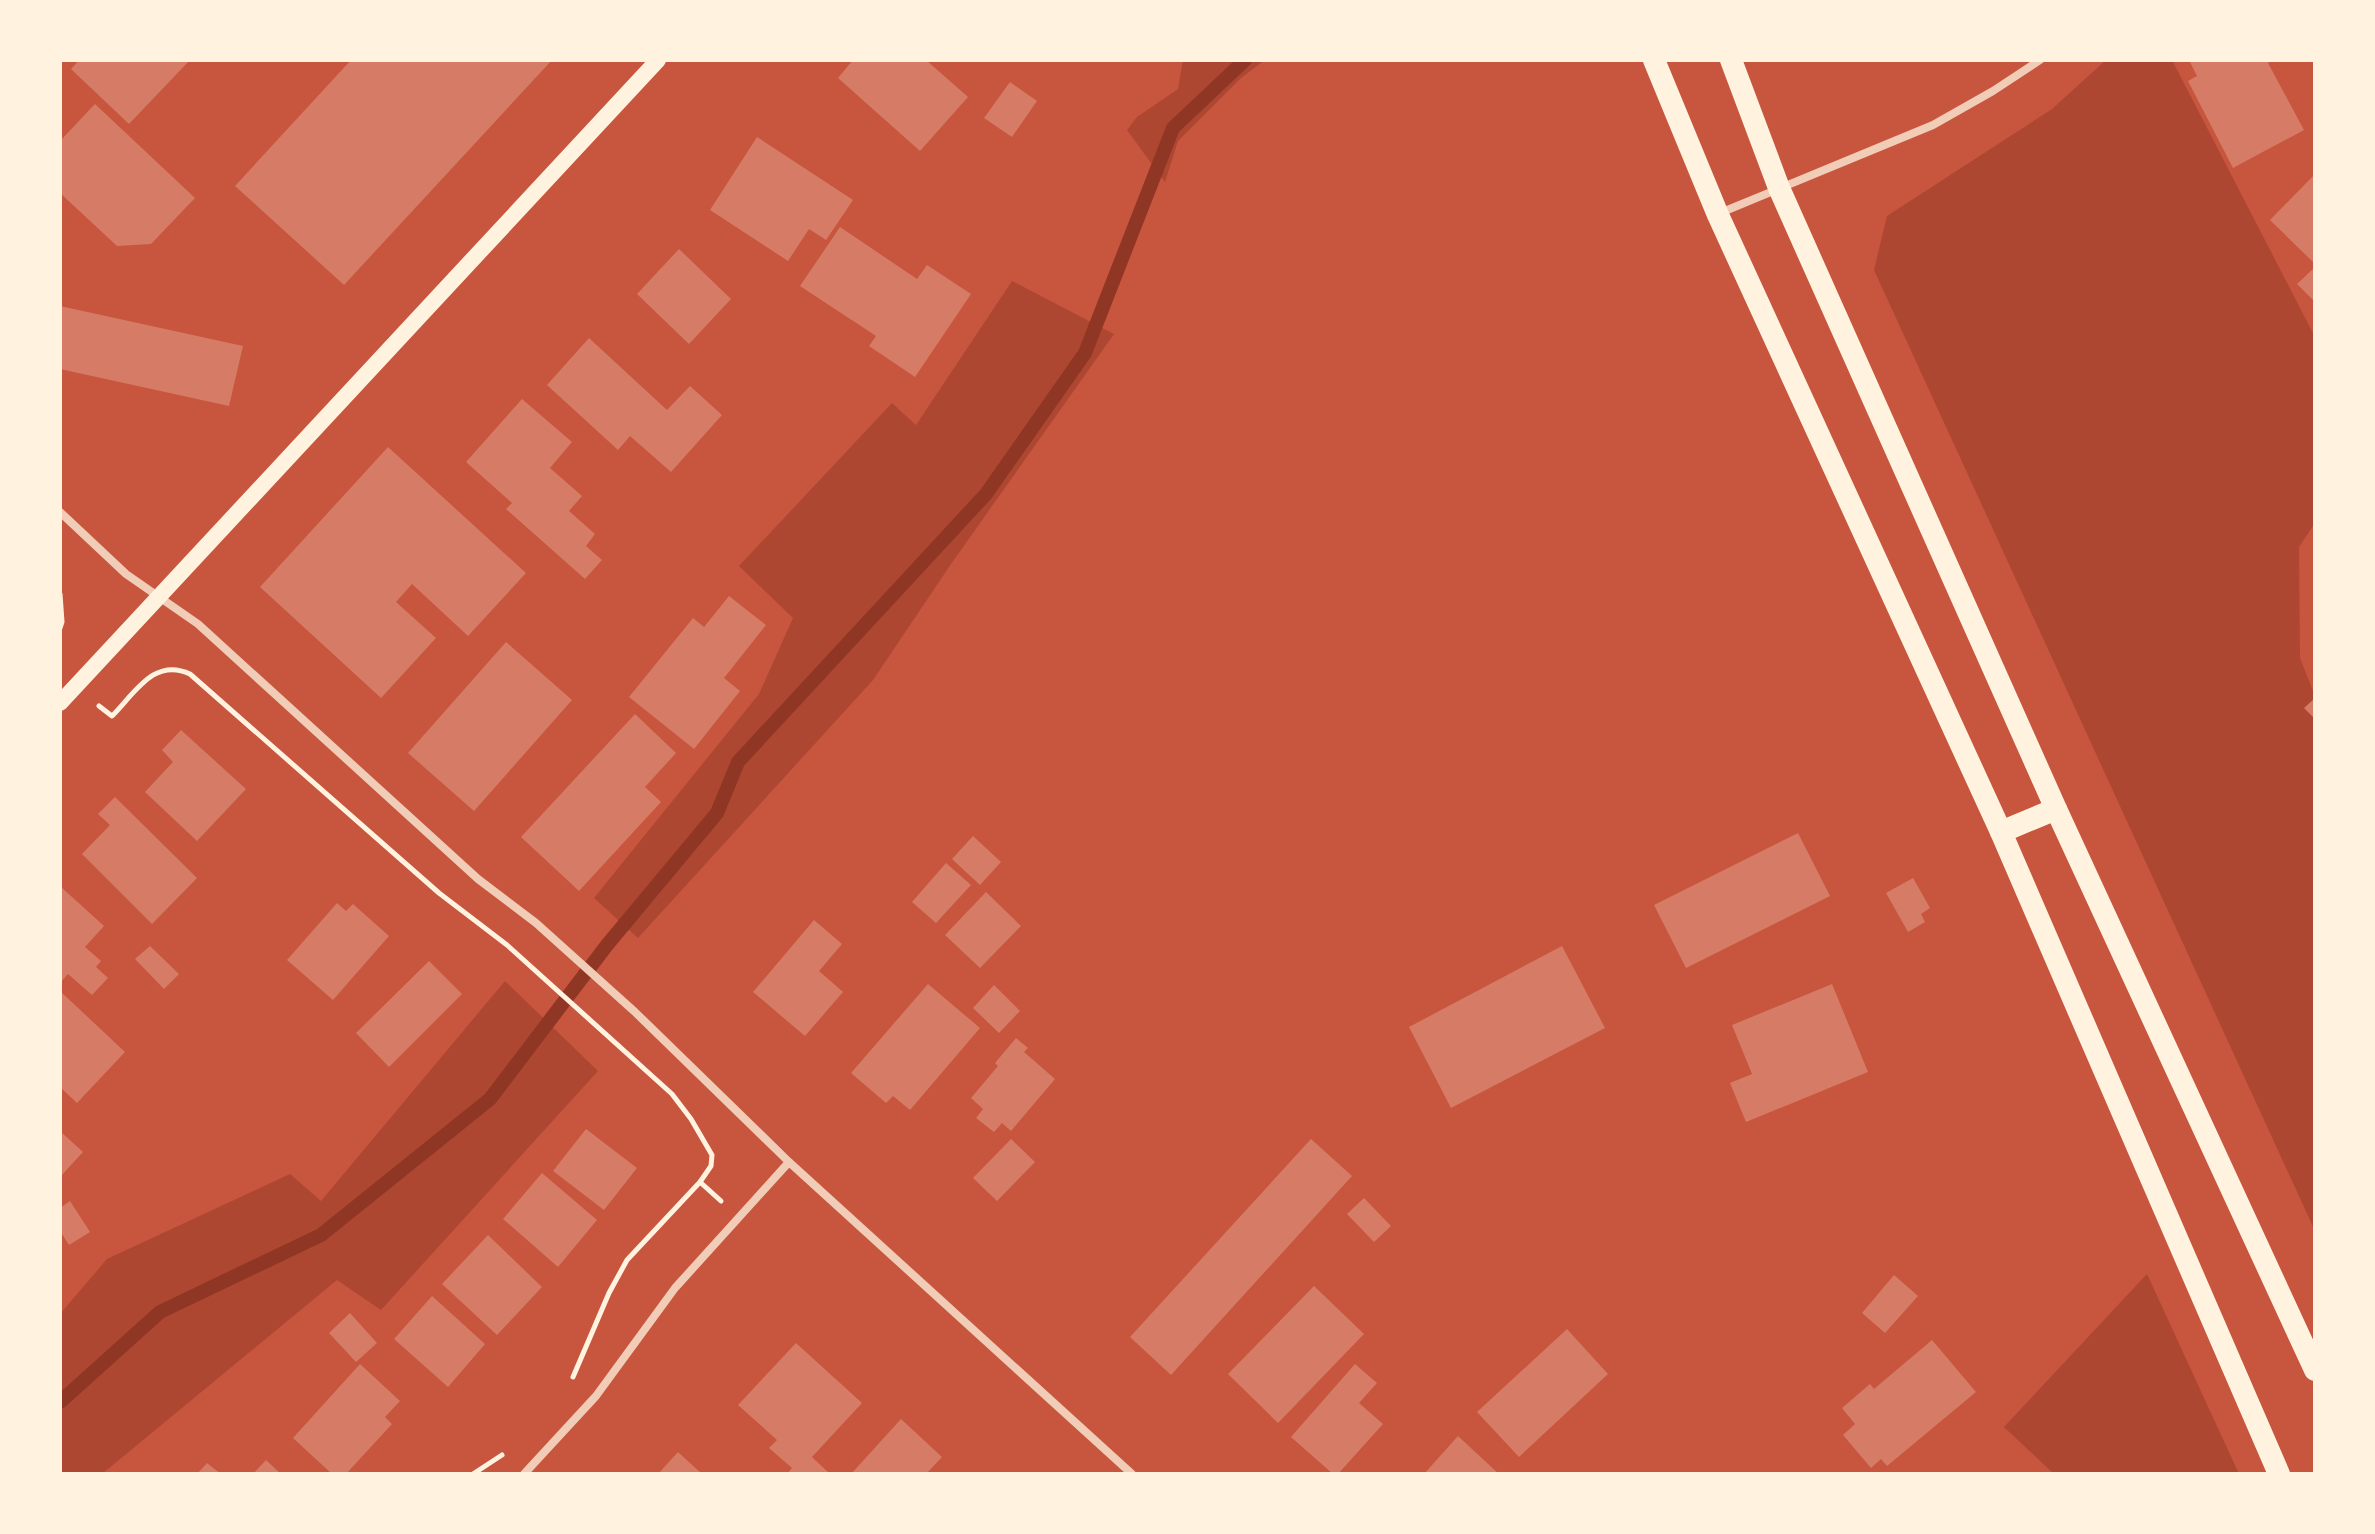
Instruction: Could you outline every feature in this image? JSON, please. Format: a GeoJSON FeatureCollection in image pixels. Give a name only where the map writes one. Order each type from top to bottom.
{"type":"FeatureCollection","features":[{"type":"Feature","properties":{"kind":"highway"},"geometry":{"type":"LineString","coordinates":[[1654,60],[1718,215],[2001,832],[2279,1474]]}},
{"type":"Feature","properties":{"kind":"highway"},"geometry":{"type":"LineString","coordinates":[[1731,60],[1779,188],[2056,809],[2315,1370]]}},
{"type":"Feature","properties":{"kind":"highway"},"geometry":{"type":"LineString","coordinates":[[2001,832],[2056,809]]}},
{"type":"Feature","properties":{"kind":"main road"},"geometry":{"type":"LineString","coordinates":[[60,703],[649,63]]}},
{"type":"Feature","properties":{"kind":"street"},"geometry":{"type":"LineString","coordinates":[[1718,215],[1933,125],[2040,60]]}},
{"type":"Feature","properties":{"kind":"street"},"geometry":{"type":"LineString","coordinates":[[60,512],[126,574],[198,624],[478,879],[536,923],[635,1012],[789,1162],[1132,1474]]}},
{"type":"Feature","properties":{"kind":"street"},"geometry":{"type":"LineString","coordinates":[[524,1474],[596,1396],[675,1288],[789,1162]]}},
{"type":"Feature","properties":{"kind":"path"},"geometry":{"type":"LineString","coordinates":[[60,594],[60,628]]}},
{"type":"Feature","properties":{"kind":"path"},"geometry":{"type":"LineString","coordinates":[[102,708],[112,716],[153,673],[164,668],[178,668],[190,674],[439,893],[507,945],[672,1094],[691,1119],[712,1155],[711,1166],[700,1182],[627,1260],[609,1293],[573,1377]]}},
{"type":"Feature","properties":{"kind":"path"},"geometry":{"type":"LineString","coordinates":[[700,1182],[713,1193]]}},
{"type":"Feature","properties":{"kind":"path"},"geometry":{"type":"LineString","coordinates":[[473,1474],[511,1447]]}},
{"type":"Feature","properties":{"kind":"shaded area"},"geometry":{"type":"Polygon","coordinates":[[[1183,60],[1265,60],[1241,78],[1178,141],[1165,182],[1127,130],[1137,117],[1178,89],[1183,60]]]}},
{"type":"Feature","properties":{"kind":"shaded area"},"geometry":{"type":"Polygon","coordinates":[[[2106,60],[2172,60],[2315,337],[2315,523],[2299,547],[2300,658],[2315,696],[2315,1231],[1874,270],[1887,216],[2052,109],[2106,60]]]}},
{"type":"Feature","properties":{"kind":"shaded area"},"geometry":{"type":"Polygon","coordinates":[[[1012,281],[1114,334],[873,680],[638,938],[594,898],[759,694],[793,618],[739,566],[892,403],[916,425],[1012,281]]]}},
{"type":"Feature","properties":{"kind":"shaded area"},"geometry":{"type":"Polygon","coordinates":[[[505,981],[598,1071],[381,1310],[337,1280],[102,1474],[60,1474],[60,1314],[107,1259],[290,1174],[321,1201],[505,981]]]}},
{"type":"Feature","properties":{"kind":"shaded area"},"geometry":{"type":"Polygon","coordinates":[[[2147,1274],[2239,1474],[2054,1474],[2004,1427],[2147,1274]]]}},
{"type":"Feature","properties":{"kind":"building"},"geometry":{"type":"Polygon","coordinates":[[[79,60],[190,60],[129,124],[71,69],[79,60]]]}},
{"type":"Feature","properties":{"kind":"building"},"geometry":{"type":"Polygon","coordinates":[[[351,60],[552,60],[344,285],[235,186],[351,60]]]}},
{"type":"Feature","properties":{"kind":"building"},"geometry":{"type":"Polygon","coordinates":[[[853,60],[926,60],[968,97],[920,151],[838,78],[853,60]]]}},
{"type":"Feature","properties":{"kind":"building"},"geometry":{"type":"Polygon","coordinates":[[[2189,60],[2273,60],[2268,63],[2304,130],[2233,168],[2188,81],[2197,76],[2189,60]]]}},
{"type":"Feature","properties":{"kind":"building"},"geometry":{"type":"Polygon","coordinates":[[[1010,82],[1037,101],[1012,137],[984,118],[1010,82]]]}},
{"type":"Feature","properties":{"kind":"building"},"geometry":{"type":"Polygon","coordinates":[[[95,104],[195,198],[151,244],[117,246],[60,193],[60,141],[95,104]]]}},
{"type":"Feature","properties":{"kind":"building"},"geometry":{"type":"Polygon","coordinates":[[[757,137],[853,200],[826,240],[809,229],[788,261],[710,210],[757,137]]]}},
{"type":"Feature","properties":{"kind":"building"},"geometry":{"type":"Polygon","coordinates":[[[2315,174],[2315,264],[2270,220],[2315,174]]]}},
{"type":"Feature","properties":{"kind":"building"},"geometry":{"type":"Polygon","coordinates":[[[840,227],[917,279],[927,265],[971,294],[915,377],[869,346],[876,336],[800,286],[840,227]]]}},
{"type":"Feature","properties":{"kind":"building"},"geometry":{"type":"Polygon","coordinates":[[[679,249],[731,299],[689,344],[637,294],[679,249]]]}},
{"type":"Feature","properties":{"kind":"building"},"geometry":{"type":"Polygon","coordinates":[[[2315,267],[2315,302],[2297,284],[2315,267]]]}},
{"type":"Feature","properties":{"kind":"building"},"geometry":{"type":"Polygon","coordinates":[[[60,306],[243,346],[229,406],[60,369],[60,306]]]}},
{"type":"Feature","properties":{"kind":"building"},"geometry":{"type":"Polygon","coordinates":[[[589,338],[667,410],[690,386],[722,415],[671,472],[630,436],[618,450],[547,385],[589,338]]]}},
{"type":"Feature","properties":{"kind":"building"},"geometry":{"type":"Polygon","coordinates":[[[522,399],[572,442],[550,468],[582,496],[569,511],[595,534],[586,546],[602,560],[585,579],[506,509],[512,503],[466,462],[522,399]]]}},
{"type":"Feature","properties":{"kind":"building"},"geometry":{"type":"Polygon","coordinates":[[[388,447],[526,573],[468,636],[412,584],[396,602],[436,638],[381,698],[260,587],[388,447]]]}},
{"type":"Feature","properties":{"kind":"building"},"geometry":{"type":"Polygon","coordinates":[[[729,596],[766,625],[724,678],[740,691],[694,749],[629,697],[693,618],[704,627],[729,596]]]}},
{"type":"Feature","properties":{"kind":"building"},"geometry":{"type":"Polygon","coordinates":[[[506,642],[572,700],[474,811],[408,753],[506,642]]]}},
{"type":"Feature","properties":{"kind":"building"},"geometry":{"type":"Polygon","coordinates":[[[2315,698],[2315,719],[2304,708],[2315,698]]]}},
{"type":"Feature","properties":{"kind":"building"},"geometry":{"type":"Polygon","coordinates":[[[635,714],[676,753],[645,787],[661,802],[579,891],[521,837],[635,714]]]}},
{"type":"Feature","properties":{"kind":"building"},"geometry":{"type":"Polygon","coordinates":[[[181,730],[246,789],[197,841],[145,792],[173,762],[162,750],[181,730]]]}},
{"type":"Feature","properties":{"kind":"building"},"geometry":{"type":"Polygon","coordinates":[[[115,797],[197,878],[152,924],[82,854],[110,825],[98,814],[115,797]]]}},
{"type":"Feature","properties":{"kind":"building"},"geometry":{"type":"Polygon","coordinates":[[[1798,833],[1830,896],[1686,968],[1654,905],[1798,833]]]}},
{"type":"Feature","properties":{"kind":"building"},"geometry":{"type":"Polygon","coordinates":[[[973,836],[1001,862],[980,885],[952,859],[973,836]]]}},
{"type":"Feature","properties":{"kind":"building"},"geometry":{"type":"Polygon","coordinates":[[[946,863],[971,885],[936,923],[912,902],[946,863]]]}},
{"type":"Feature","properties":{"kind":"building"},"geometry":{"type":"Polygon","coordinates":[[[1913,878],[1930,908],[1921,914],[1925,922],[1908,932],[1886,893],[1913,878]]]}},
{"type":"Feature","properties":{"kind":"building"},"geometry":{"type":"Polygon","coordinates":[[[60,886],[104,926],[85,947],[101,961],[96,967],[108,978],[92,995],[68,974],[60,983],[60,886]]]}},
{"type":"Feature","properties":{"kind":"building"},"geometry":{"type":"Polygon","coordinates":[[[986,892],[1021,926],[980,968],[945,935],[986,892]]]}},
{"type":"Feature","properties":{"kind":"building"},"geometry":{"type":"Polygon","coordinates":[[[337,903],[346,911],[353,904],[389,936],[333,1000],[287,960],[337,903]]]}},
{"type":"Feature","properties":{"kind":"building"},"geometry":{"type":"Polygon","coordinates":[[[814,920],[842,944],[819,971],[843,992],[805,1036],[753,992],[814,920]]]}},
{"type":"Feature","properties":{"kind":"building"},"geometry":{"type":"Polygon","coordinates":[[[150,946],[179,974],[164,989],[135,959],[150,946]]]}},
{"type":"Feature","properties":{"kind":"building"},"geometry":{"type":"Polygon","coordinates":[[[1562,946],[1605,1028],[1451,1108],[1409,1027],[1562,946]]]}},
{"type":"Feature","properties":{"kind":"building"},"geometry":{"type":"Polygon","coordinates":[[[429,961],[462,994],[389,1067],[356,1033],[429,961]]]}},
{"type":"Feature","properties":{"kind":"building"},"geometry":{"type":"Polygon","coordinates":[[[928,984],[980,1028],[910,1110],[893,1096],[886,1103],[851,1073],[928,984]]]}},
{"type":"Feature","properties":{"kind":"building"},"geometry":{"type":"Polygon","coordinates":[[[1832,984],[1868,1072],[1746,1122],[1730,1083],[1752,1074],[1732,1025],[1832,984]]]}},
{"type":"Feature","properties":{"kind":"building"},"geometry":{"type":"Polygon","coordinates":[[[994,985],[1020,1011],[999,1033],[973,1008],[994,985]]]}},
{"type":"Feature","properties":{"kind":"building"},"geometry":{"type":"Polygon","coordinates":[[[60,991],[125,1052],[77,1103],[60,1087],[60,991]]]}},
{"type":"Feature","properties":{"kind":"building"},"geometry":{"type":"Polygon","coordinates":[[[1016,1038],[1028,1048],[1024,1052],[1055,1079],[1011,1131],[1002,1123],[994,1132],[976,1118],[983,1109],[971,1098],[1016,1038]]]}},
{"type":"Feature","properties":{"kind":"building"},"geometry":{"type":"Polygon","coordinates":[[[586,1129],[637,1168],[604,1210],[553,1171],[586,1129]]]}},
{"type":"Feature","properties":{"kind":"building"},"geometry":{"type":"Polygon","coordinates":[[[60,1131],[83,1152],[60,1177],[60,1131]]]}},
{"type":"Feature","properties":{"kind":"building"},"geometry":{"type":"Polygon","coordinates":[[[1011,1139],[1035,1162],[997,1201],[973,1178],[1011,1139]]]}},
{"type":"Feature","properties":{"kind":"building"},"geometry":{"type":"Polygon","coordinates":[[[1311,1139],[1352,1176],[1171,1375],[1130,1337],[1311,1139]]]}},
{"type":"Feature","properties":{"kind":"building"},"geometry":{"type":"Polygon","coordinates":[[[542,1173],[597,1220],[558,1267],[503,1219],[542,1173]]]}},
{"type":"Feature","properties":{"kind":"building"},"geometry":{"type":"Polygon","coordinates":[[[1364,1198],[1391,1226],[1374,1242],[1347,1214],[1364,1198]]]}},
{"type":"Feature","properties":{"kind":"building"},"geometry":{"type":"Polygon","coordinates":[[[70,1201],[90,1232],[69,1245],[60,1231],[60,1208],[70,1201]]]}},
{"type":"Feature","properties":{"kind":"building"},"geometry":{"type":"Polygon","coordinates":[[[488,1235],[542,1287],[497,1335],[442,1284],[488,1235]]]}},
{"type":"Feature","properties":{"kind":"building"},"geometry":{"type":"Polygon","coordinates":[[[1894,1275],[1918,1296],[1885,1333],[1862,1313],[1894,1275]]]}},
{"type":"Feature","properties":{"kind":"building"},"geometry":{"type":"Polygon","coordinates":[[[1314,1286],[1364,1334],[1278,1423],[1228,1374],[1314,1286]]]}},
{"type":"Feature","properties":{"kind":"building"},"geometry":{"type":"Polygon","coordinates":[[[432,1296],[485,1344],[448,1387],[394,1339],[432,1296]]]}},
{"type":"Feature","properties":{"kind":"building"},"geometry":{"type":"Polygon","coordinates":[[[350,1313],[377,1343],[356,1362],[329,1333],[350,1313]]]}},
{"type":"Feature","properties":{"kind":"building"},"geometry":{"type":"Polygon","coordinates":[[[1567,1329],[1608,1374],[1519,1457],[1477,1412],[1567,1329]]]}},
{"type":"Feature","properties":{"kind":"building"},"geometry":{"type":"Polygon","coordinates":[[[1932,1340],[1976,1392],[1887,1466],[1881,1459],[1871,1468],[1843,1435],[1855,1424],[1842,1408],[1870,1384],[1874,1389],[1932,1340]]]}},
{"type":"Feature","properties":{"kind":"building"},"geometry":{"type":"Polygon","coordinates":[[[796,1343],[862,1403],[812,1457],[830,1474],[787,1474],[792,1468],[769,1448],[777,1440],[738,1405],[796,1343]]]}},
{"type":"Feature","properties":{"kind":"building"},"geometry":{"type":"Polygon","coordinates":[[[360,1364],[400,1401],[385,1417],[392,1424],[346,1474],[332,1474],[293,1438],[360,1364]]]}},
{"type":"Feature","properties":{"kind":"building"},"geometry":{"type":"Polygon","coordinates":[[[1355,1364],[1377,1383],[1359,1403],[1383,1424],[1338,1474],[1333,1474],[1291,1437],[1355,1364]]]}},
{"type":"Feature","properties":{"kind":"building"},"geometry":{"type":"Polygon","coordinates":[[[901,1419],[942,1457],[926,1474],[851,1474],[901,1419]]]}},
{"type":"Feature","properties":{"kind":"building"},"geometry":{"type":"Polygon","coordinates":[[[1458,1436],[1499,1474],[1424,1474],[1458,1436]]]}},
{"type":"Feature","properties":{"kind":"building"},"geometry":{"type":"Polygon","coordinates":[[[678,1452],[702,1474],[658,1474],[678,1452]]]}},
{"type":"Feature","properties":{"kind":"building"},"geometry":{"type":"Polygon","coordinates":[[[266,1460],[281,1474],[253,1474],[266,1460]]]}},
{"type":"Feature","properties":{"kind":"building"},"geometry":{"type":"Polygon","coordinates":[[[207,1463],[221,1474],[197,1474],[207,1463]]]}},
{"type":"Feature","properties":{"kind":"waterway"},"geometry":{"type":"LineString","coordinates":[[60,1402],[160,1312],[321,1235],[490,1099],[607,945],[717,813],[738,762],[986,494],[1085,353],[1173,128],[1245,60]]}}]}
